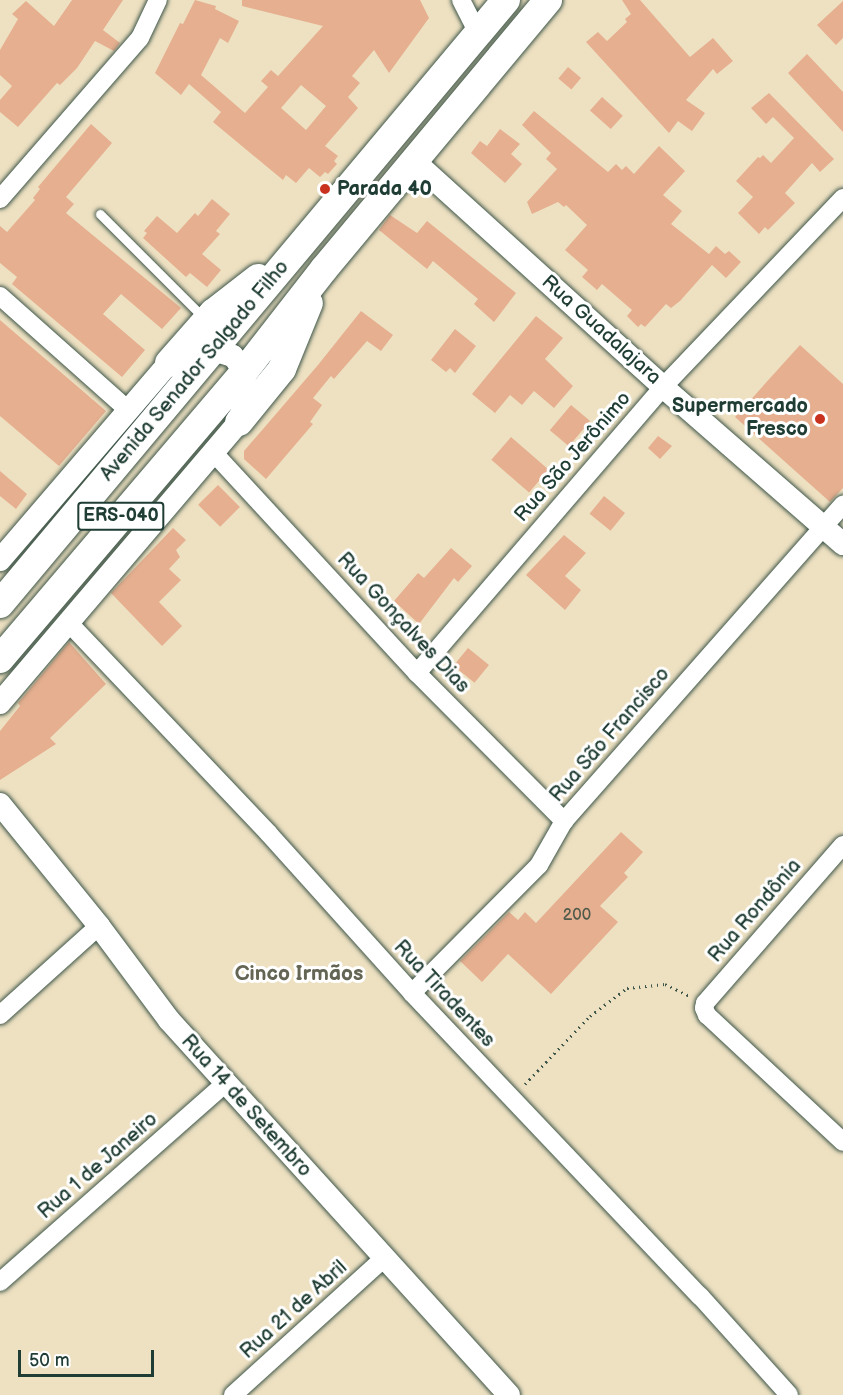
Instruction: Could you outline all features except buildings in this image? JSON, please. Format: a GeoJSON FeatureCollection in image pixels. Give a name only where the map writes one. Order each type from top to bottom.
{"type":"FeatureCollection","features":[{"type":"Feature","properties":{"kind":"main road","name":"Avenida Senador Salgado Filho"},"geometry":{"type":"LineString","coordinates":[[0,604],[506,0]]}},
{"type":"Feature","properties":{"kind":"main road","name":"Avenida Senador Salgado Filho"},"geometry":{"type":"LineString","coordinates":[[0,659],[243,373],[324,269],[548,0]]}},
{"type":"Feature","properties":{"kind":"main road","name":"Avenida Senador Salgado Filho"},"geometry":{"type":"LineString","coordinates":[[169,363],[207,321],[298,247]]}},
{"type":"Feature","properties":{"kind":"main road","name":"Avenida Senador Salgado Filho"},"geometry":{"type":"LineString","coordinates":[[239,422],[282,369],[324,269]]}},
{"type":"Feature","properties":{"kind":"street"},"geometry":{"type":"LineString","coordinates":[[0,199],[140,38],[158,0]]}},
{"type":"Feature","properties":{"kind":"street"},"geometry":{"type":"LineString","coordinates":[[461,0],[478,33]]}},
{"type":"Feature","properties":{"kind":"street","name":"Rua Guadalajara"},"geometry":{"type":"LineString","coordinates":[[414,161],[663,387],[843,544]]}},
{"type":"Feature","properties":{"kind":"street","name":"Rua São Jerônimo"},"geometry":{"type":"LineString","coordinates":[[417,673],[663,387],[843,198]]}},
{"type":"Feature","properties":{"kind":"street"},"geometry":{"type":"LineString","coordinates":[[0,296],[129,411]]}},
{"type":"Feature","properties":{"kind":"street"},"geometry":{"type":"LineString","coordinates":[[169,363],[188,350],[203,347],[233,357],[243,373],[247,388],[239,422]]}},
{"type":"Feature","properties":{"kind":"street","name":"Avenida Senador Salgado Filho"},"geometry":{"type":"LineString","coordinates":[[0,560],[169,363]]}},
{"type":"Feature","properties":{"kind":"street","name":"Avenida Senador Salgado Filho"},"geometry":{"type":"LineString","coordinates":[[0,703],[239,422]]}},
{"type":"Feature","properties":{"kind":"street","name":"Rua Gonçalves Dias"},"geometry":{"type":"LineString","coordinates":[[213,452],[417,673],[564,821]]}},
{"type":"Feature","properties":{"kind":"street","name":"Rua São Francisco"},"geometry":{"type":"LineString","coordinates":[[412,993],[539,865],[564,821],[843,504]]}},
{"type":"Feature","properties":{"kind":"street","name":"Rua Tiradentes"},"geometry":{"type":"LineString","coordinates":[[68,622],[269,834],[412,993],[700,1296],[789,1395]]}},
{"type":"Feature","properties":{"kind":"street","name":"Rua 14 de Setembro"},"geometry":{"type":"LineString","coordinates":[[0,804],[99,926],[169,1020],[509,1395]]}},
{"type":"Feature","properties":{"kind":"street","name":"Rua Rondônia"},"geometry":{"type":"LineString","coordinates":[[704,1006],[843,846]]}},
{"type":"Feature","properties":{"kind":"street"},"geometry":{"type":"LineString","coordinates":[[0,1015],[99,926]]}},
{"type":"Feature","properties":{"kind":"street"},"geometry":{"type":"LineString","coordinates":[[704,1006],[707,1015],[843,1142]]}},
{"type":"Feature","properties":{"kind":"street","name":"Rua 1 de Janeiro"},"geometry":{"type":"LineString","coordinates":[[0,1282],[226,1083]]}},
{"type":"Feature","properties":{"kind":"street","name":"Rua 21 de Abril"},"geometry":{"type":"LineString","coordinates":[[233,1395],[384,1258]]}},
{"type":"Feature","properties":{"kind":"lane"},"geometry":{"type":"LineString","coordinates":[[100,214],[207,321]]}},
{"type":"Feature","properties":{"kind":"path"},"geometry":{"type":"LineString","coordinates":[[511,1098],[590,1016],[627,988],[665,984],[704,1006]]}},
{"type":"Feature","properties":{"kind":"place","name":"Parada 40"},"geometry":{"type":"Point","coordinates":[325,189]}},
{"type":"Feature","properties":{"kind":"place","name":"Supermercado Fresco"},"geometry":{"type":"Point","coordinates":[820,419]}},
{"type":"Feature","properties":{"kind":"district","name":"Cinco Irmãos"},"geometry":{"type":"Point","coordinates":[299,974]}}]}
